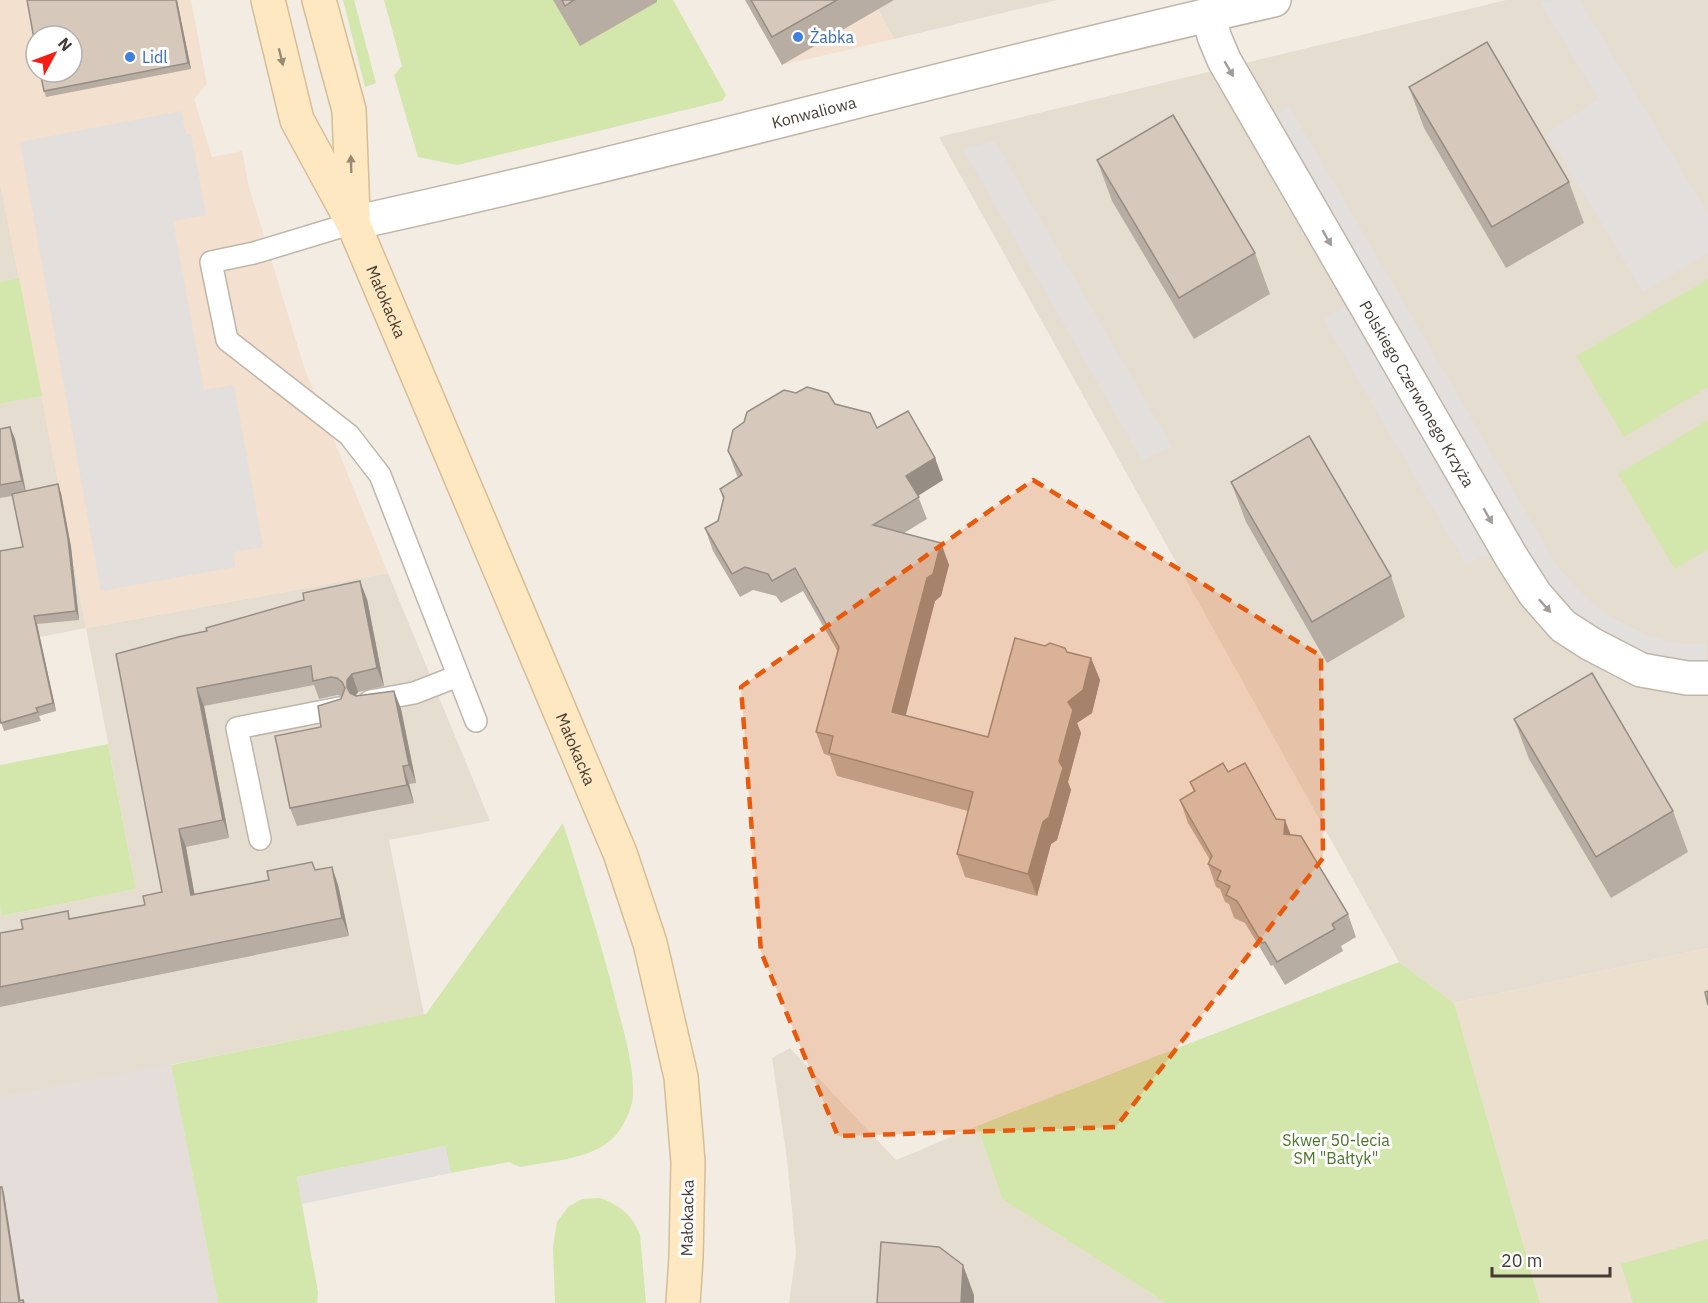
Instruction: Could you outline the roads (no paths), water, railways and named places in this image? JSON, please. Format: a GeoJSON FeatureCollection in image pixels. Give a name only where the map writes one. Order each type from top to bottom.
{"type":"FeatureCollection","features":[{"type":"Feature","properties":{"kind":"main road","name":"Małokacka"},"geometry":{"type":"LineString","coordinates":[[268,0],[297,120],[353,223],[620,853],[650,943],[681,1077],[685,1120],[688,1162],[683,1303]]}},
{"type":"Feature","properties":{"kind":"main road","name":"Małokacka"},"geometry":{"type":"LineString","coordinates":[[319,0],[349,110],[353,223]]}},
{"type":"Feature","properties":{"kind":"street","name":"Konwaliowa"},"geometry":{"type":"LineString","coordinates":[[353,223],[451,202],[1274,0]]}},
{"type":"Feature","properties":{"kind":"street","name":"Polskiego Czerwonego Krzyża"},"geometry":{"type":"LineString","coordinates":[[1209,15],[1214,36],[1224,60],[1535,594],[1563,626],[1591,644],[1641,670],[1687,678],[1708,678]]}},
{"type":"Feature","properties":{"kind":"lane"},"geometry":{"type":"LineString","coordinates":[[353,223],[254,253],[211,262],[227,340],[349,435],[380,476],[476,721]]}},
{"type":"Feature","properties":{"kind":"lane"},"geometry":{"type":"LineString","coordinates":[[366,702],[414,693],[459,676]]}},
{"type":"Feature","properties":{"kind":"lane"},"geometry":{"type":"LineString","coordinates":[[261,839],[237,728],[339,708]]}},
{"type":"Feature","properties":{"kind":"place","name":"Żabka"},"geometry":{"type":"Point","coordinates":[798,37]}},
{"type":"Feature","properties":{"kind":"place","name":"Lidl"},"geometry":{"type":"Point","coordinates":[130,57]}},
{"type":"Feature","properties":{"kind":"park label","name":"Skwer 50-lecia SM \"Bałtyk\""},"geometry":{"type":"Point","coordinates":[1336,1149]}}]}
